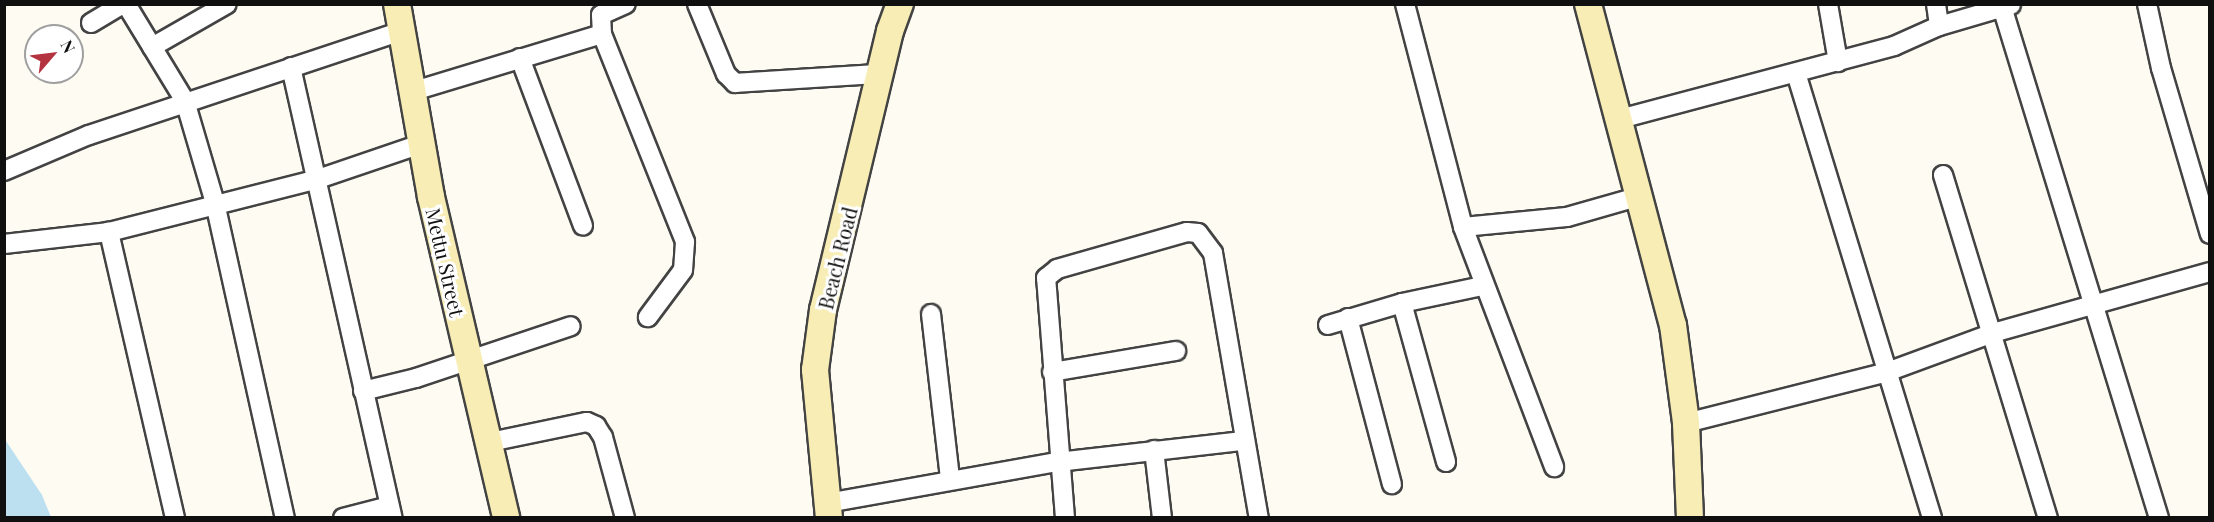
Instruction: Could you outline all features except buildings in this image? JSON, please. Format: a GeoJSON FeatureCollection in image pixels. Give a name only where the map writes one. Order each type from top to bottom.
{"type":"FeatureCollection","features":[{"type":"Feature","properties":{"kind":"street"},"geometry":{"type":"LineString","coordinates":[[91,23],[124,4],[185,101],[215,203],[285,518]]}},
{"type":"Feature","properties":{"kind":"street"},"geometry":{"type":"LineString","coordinates":[[152,47],[227,4]]}},
{"type":"Feature","properties":{"kind":"street","name":"Mettu Street"},"geometry":{"type":"LineString","coordinates":[[397,4],[414,91],[421,144],[468,361],[490,442],[506,518]]}},
{"type":"Feature","properties":{"kind":"street"},"geometry":{"type":"LineString","coordinates":[[626,4],[599,10],[602,34],[685,243],[683,270],[648,317]]}},
{"type":"Feature","properties":{"kind":"street"},"geometry":{"type":"LineString","coordinates":[[697,4],[726,74],[735,83],[880,74]]}},
{"type":"Feature","properties":{"kind":"street","name":"Beach Road"},"geometry":{"type":"LineString","coordinates":[[828,510],[815,370],[823,310],[880,74],[900,4]]}},
{"type":"Feature","properties":{"kind":"street"},"geometry":{"type":"LineString","coordinates":[[1405,4],[1463,227],[1482,286],[1554,467]]}},
{"type":"Feature","properties":{"kind":"street"},"geometry":{"type":"LineString","coordinates":[[1588,4],[1616,120],[1640,196],[1673,325],[1686,423],[1690,518]]}},
{"type":"Feature","properties":{"kind":"street"},"geometry":{"type":"LineString","coordinates":[[1828,4],[1838,62]]}},
{"type":"Feature","properties":{"kind":"street"},"geometry":{"type":"LineString","coordinates":[[1936,4],[1939,26]]}},
{"type":"Feature","properties":{"kind":"street"},"geometry":{"type":"LineString","coordinates":[[2147,4],[2161,68],[2210,234]]}},
{"type":"Feature","properties":{"kind":"street"},"geometry":{"type":"LineString","coordinates":[[1616,120],[1894,46],[1939,26],[2008,7],[2159,518]]}},
{"type":"Feature","properties":{"kind":"street"},"geometry":{"type":"LineString","coordinates":[[4,171],[89,135],[185,101],[402,31]]}},
{"type":"Feature","properties":{"kind":"street"},"geometry":{"type":"LineString","coordinates":[[414,91],[602,34]]}},
{"type":"Feature","properties":{"kind":"street"},"geometry":{"type":"LineString","coordinates":[[520,58],[583,226]]}},
{"type":"Feature","properties":{"kind":"street"},"geometry":{"type":"LineString","coordinates":[[291,67],[391,512],[343,518]]}},
{"type":"Feature","properties":{"kind":"street"},"geometry":{"type":"LineString","coordinates":[[1796,73],[1932,518]]}},
{"type":"Feature","properties":{"kind":"street"},"geometry":{"type":"LineString","coordinates":[[4,244],[109,232],[215,203],[318,180],[421,144]]}},
{"type":"Feature","properties":{"kind":"street"},"geometry":{"type":"LineString","coordinates":[[1943,175],[1994,333],[2049,518]]}},
{"type":"Feature","properties":{"kind":"street"},"geometry":{"type":"LineString","coordinates":[[1463,227],[1567,217],[1640,196]]}},
{"type":"Feature","properties":{"kind":"street"},"geometry":{"type":"LineString","coordinates":[[109,232],[175,518]]}},
{"type":"Feature","properties":{"kind":"street"},"geometry":{"type":"LineString","coordinates":[[1065,518],[1058,462],[1045,285],[1050,273],[1187,232],[1198,233],[1213,253],[1243,441],[1259,518]]}},
{"type":"Feature","properties":{"kind":"street"},"geometry":{"type":"LineString","coordinates":[[1686,423],[1887,372],[1994,333],[2210,272]]}},
{"type":"Feature","properties":{"kind":"street"},"geometry":{"type":"LineString","coordinates":[[1329,325],[1402,303],[1482,286]]}},
{"type":"Feature","properties":{"kind":"street"},"geometry":{"type":"LineString","coordinates":[[1402,303],[1446,462]]}},
{"type":"Feature","properties":{"kind":"street"},"geometry":{"type":"LineString","coordinates":[[932,314],[950,478]]}},
{"type":"Feature","properties":{"kind":"street"},"geometry":{"type":"LineString","coordinates":[[1348,318],[1392,484]]}},
{"type":"Feature","properties":{"kind":"street"},"geometry":{"type":"LineString","coordinates":[[363,391],[468,361],[571,326]]}},
{"type":"Feature","properties":{"kind":"street"},"geometry":{"type":"LineString","coordinates":[[1052,372],[1176,351]]}},
{"type":"Feature","properties":{"kind":"street"},"geometry":{"type":"LineString","coordinates":[[490,442],[586,422],[596,426],[603,437],[625,518]]}},
{"type":"Feature","properties":{"kind":"street"},"geometry":{"type":"LineString","coordinates":[[828,510],[950,478],[1058,462],[1243,441]]}},
{"type":"Feature","properties":{"kind":"street"},"geometry":{"type":"LineString","coordinates":[[1154,450],[1162,518]]}},
{"type":"Feature","properties":{"kind":"water"},"geometry":{"type":"Polygon","coordinates":[[[4,438],[42,495],[51,517],[5,517],[4,438]]]}}]}
